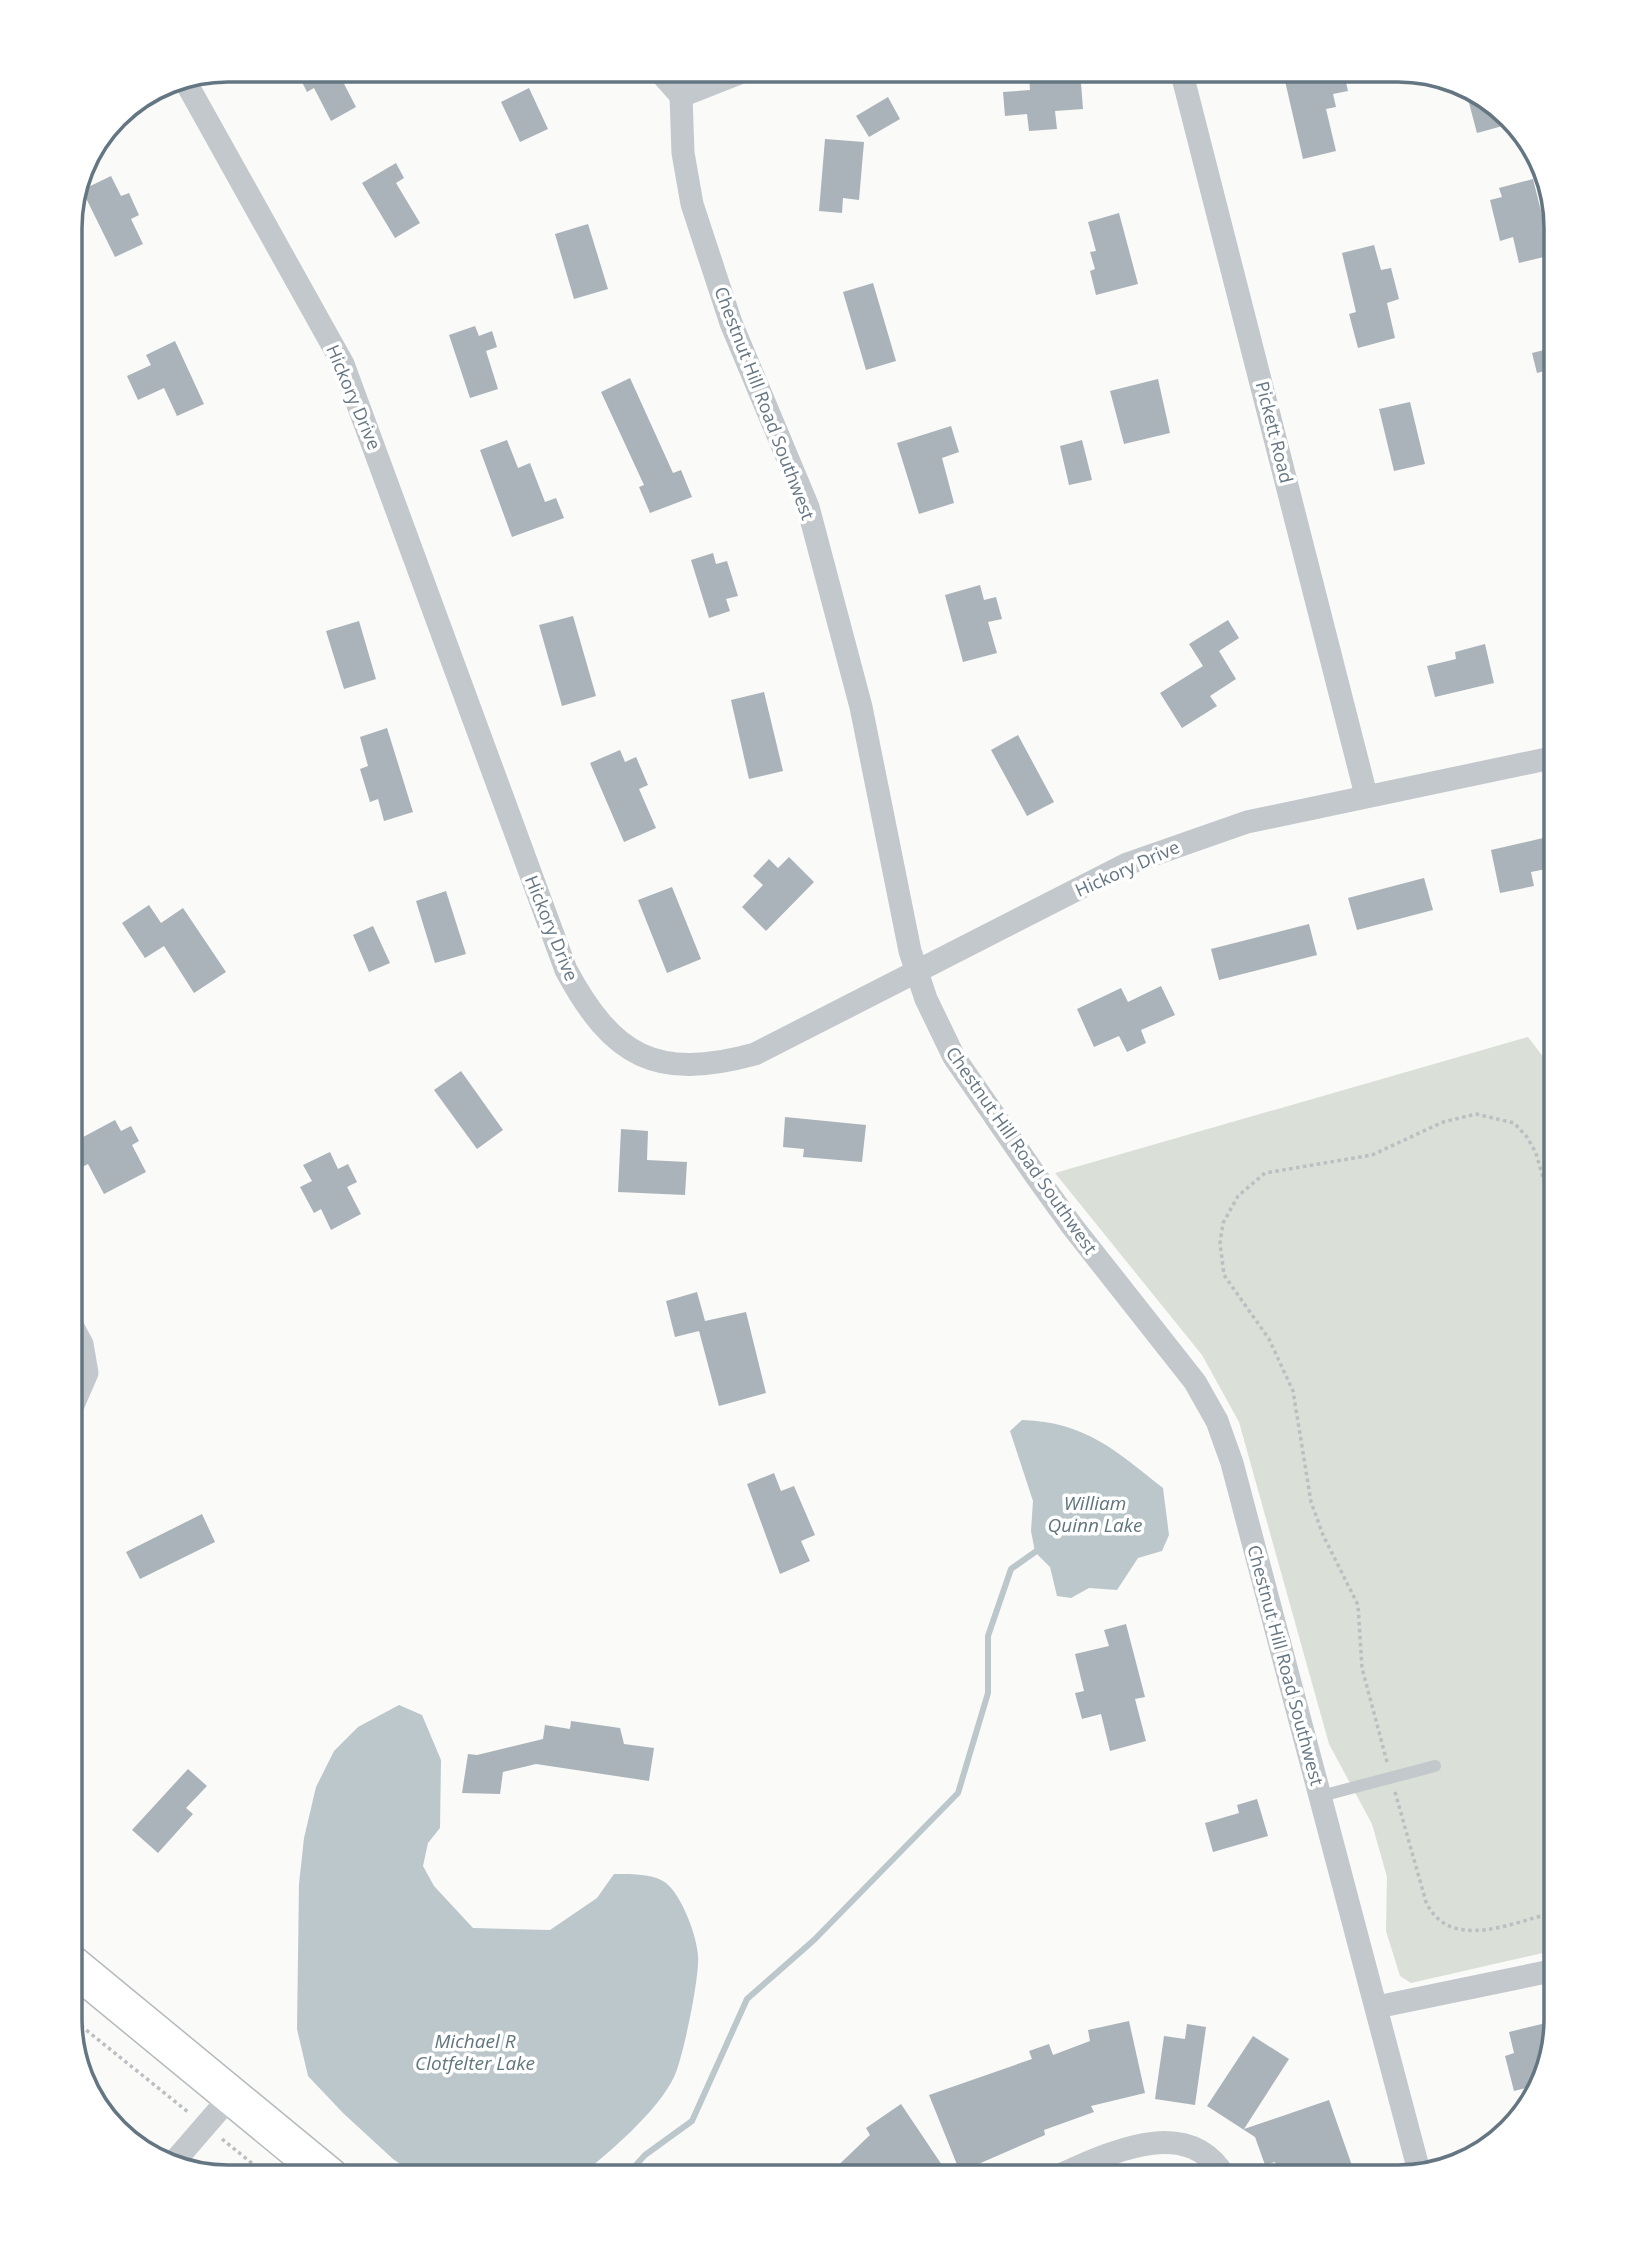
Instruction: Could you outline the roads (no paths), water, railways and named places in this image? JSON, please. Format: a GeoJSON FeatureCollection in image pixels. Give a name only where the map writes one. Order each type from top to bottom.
{"type":"FeatureCollection","features":[{"type":"Feature","properties":{"kind":"main road"},"geometry":{"type":"LineString","coordinates":[[82,1973],[314,2164]]}},
{"type":"Feature","properties":{"kind":"street"},"geometry":{"type":"LineString","coordinates":[[670,83],[681,96],[714,83]]}},
{"type":"Feature","properties":{"kind":"street","name":"Pickett Road"},"geometry":{"type":"LineString","coordinates":[[1184,83],[1366,795]]}},
{"type":"Feature","properties":{"kind":"street","name":"Hickory Drive"},"geometry":{"type":"LineString","coordinates":[[189,88],[343,364],[566,970],[583,1002],[605,1030],[625,1048],[687,1065],[720,1063],[755,1054],[1127,864],[1247,822],[1544,759]]}},
{"type":"Feature","properties":{"kind":"street","name":"Chestnut Hill Road Southwest"},"geometry":{"type":"LineString","coordinates":[[681,96],[683,153],[692,204],[731,323],[808,506],[861,707],[915,972],[954,1057],[1072,1226],[1187,1372],[1217,1421],[1232,1464],[1417,2163]]}},
{"type":"Feature","properties":{"kind":"street"},"geometry":{"type":"LineString","coordinates":[[82,1346],[87,1373],[82,1384]]}},
{"type":"Feature","properties":{"kind":"street"},"geometry":{"type":"LineString","coordinates":[[1377,2007],[1544,1972]]}},
{"type":"Feature","properties":{"kind":"street"},"geometry":{"type":"LineString","coordinates":[[179,2156],[231,2096]]}},
{"type":"Feature","properties":{"kind":"street"},"geometry":{"type":"LineString","coordinates":[[1082,2165],[1105,2154],[1140,2145],[1171,2142],[1197,2151],[1215,2165]]}},
{"type":"Feature","properties":{"kind":"lane"},"geometry":{"type":"LineString","coordinates":[[1321,1797],[1436,1766]]}},
{"type":"Feature","properties":{"kind":"water","name":"William Quinn Lake"},"geometry":{"type":"Polygon","coordinates":[[[1022,1420],[1064,1426],[1099,1441],[1163,1488],[1169,1535],[1162,1551],[1138,1558],[1117,1590],[1089,1588],[1071,1598],[1057,1596],[1050,1567],[1035,1552],[1031,1531],[1033,1501],[1010,1431],[1022,1420]]]}},
{"type":"Feature","properties":{"kind":"water","name":"Michael R Clotfelter Lake"},"geometry":{"type":"Polygon","coordinates":[[[399,1705],[422,1715],[441,1760],[440,1828],[428,1843],[423,1866],[434,1886],[473,1928],[550,1930],[597,1898],[614,1874],[654,1877],[666,1883],[678,1897],[692,1928],[698,1966],[694,1998],[678,2067],[667,2090],[645,2118],[593,2164],[401,2164],[343,2113],[308,2076],[297,2029],[299,1884],[304,1838],[316,1787],[334,1751],[358,1727],[399,1705]]]}},
{"type":"Feature","properties":{"kind":"waterway"},"geometry":{"type":"LineString","coordinates":[[636,2164],[645,2155],[692,2121],[747,1999],[814,1940],[958,1793],[988,1693],[988,1636],[1011,1569],[1035,1552]]}}]}
